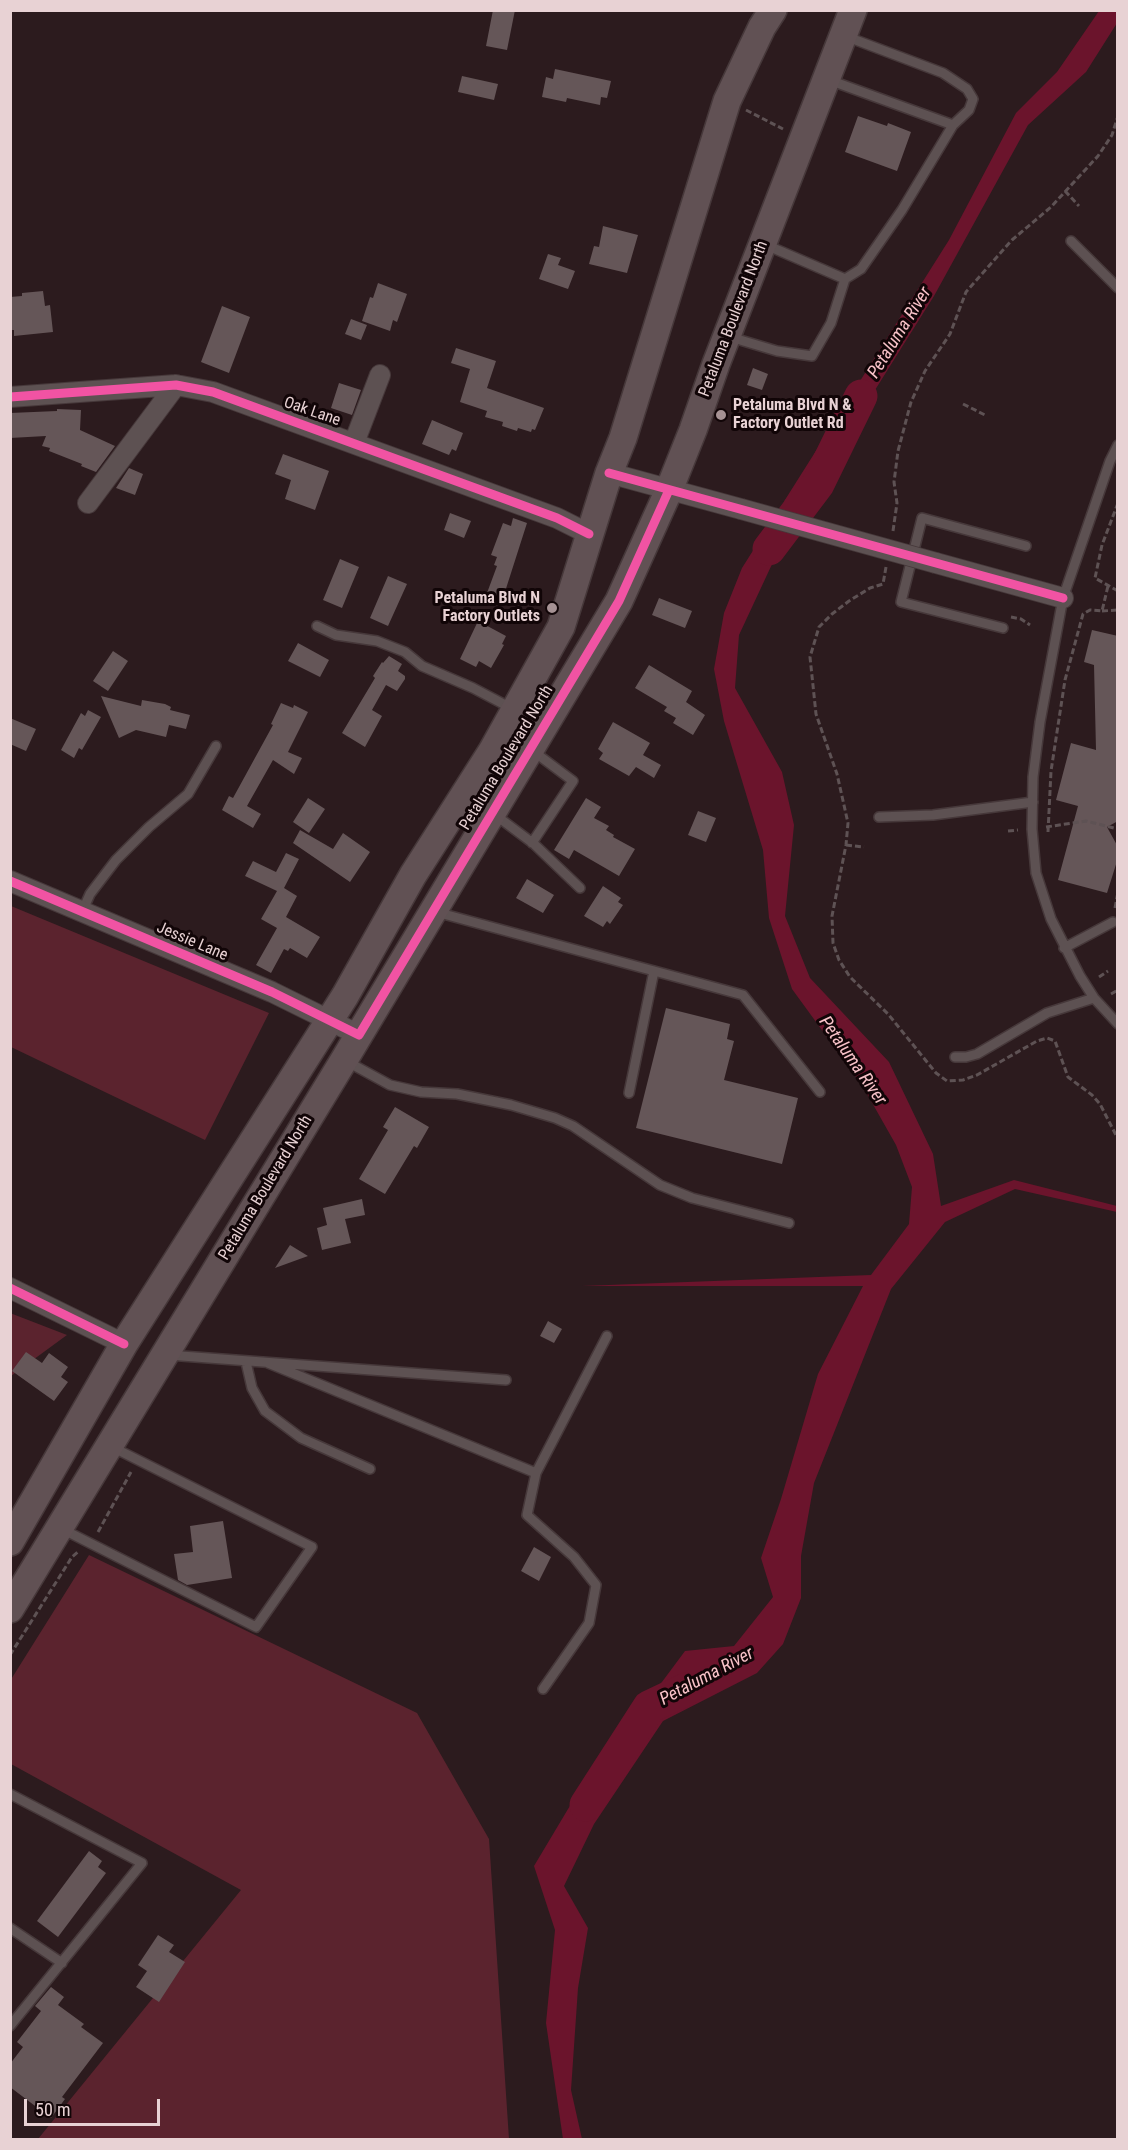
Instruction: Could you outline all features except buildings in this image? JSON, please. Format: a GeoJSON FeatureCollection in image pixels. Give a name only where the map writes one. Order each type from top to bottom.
{"type":"FeatureCollection","features":[{"type":"Feature","properties":{"kind":"main road","name":"Petaluma Boulevard North"},"geometry":{"type":"LineString","coordinates":[[10,1609],[344,1060],[619,601],[669,490],[726,336],[853,10]]}},
{"type":"Feature","properties":{"kind":"main road","name":"Petaluma Boulevard North"},"geometry":{"type":"LineString","coordinates":[[10,1542],[124,1344],[330,1020],[413,875],[492,751],[561,627],[609,473],[623,438],[727,101],[764,19]]}},
{"type":"Feature","properties":{"kind":"street"},"geometry":{"type":"LineString","coordinates":[[354,442],[380,375]]}},
{"type":"Feature","properties":{"kind":"street"},"geometry":{"type":"LineString","coordinates":[[88,503],[176,385]]}},
{"type":"Feature","properties":{"kind":"street","name":"Oak Lane"},"geometry":{"type":"LineString","coordinates":[[10,397],[176,385],[213,393],[354,442],[556,518],[589,534]]}},
{"type":"Feature","properties":{"kind":"street"},"geometry":{"type":"LineString","coordinates":[[609,473],[1063,598]]}},
{"type":"Feature","properties":{"kind":"street","name":"Jessie Lane"},"geometry":{"type":"LineString","coordinates":[[10,881],[272,992],[359,1035]]}},
{"type":"Feature","properties":{"kind":"street"},"geometry":{"type":"LineString","coordinates":[[10,1288],[124,1344]]}},
{"type":"Feature","properties":{"kind":"lane"},"geometry":{"type":"LineString","coordinates":[[726,336],[777,351],[812,356],[831,323],[845,279],[861,269],[902,210],[953,125],[969,110],[973,99],[967,89],[943,73],[843,36]]}},
{"type":"Feature","properties":{"kind":"lane"},"geometry":{"type":"LineString","coordinates":[[826,79],[953,125]]}},
{"type":"Feature","properties":{"kind":"lane"},"geometry":{"type":"LineString","coordinates":[[1071,241],[1118,288]]}},
{"type":"Feature","properties":{"kind":"lane"},"geometry":{"type":"LineString","coordinates":[[762,243],[845,279]]}},
{"type":"Feature","properties":{"kind":"lane"},"geometry":{"type":"LineString","coordinates":[[1118,445],[1110,461],[1063,598],[1040,722],[1033,777],[1032,829],[1036,873],[1051,920],[1064,948],[1094,999],[1118,1024]]}},
{"type":"Feature","properties":{"kind":"lane"},"geometry":{"type":"LineString","coordinates":[[1003,628],[901,602],[922,518],[1026,546]]}},
{"type":"Feature","properties":{"kind":"lane"},"geometry":{"type":"LineString","coordinates":[[317,626],[336,635],[377,641],[405,652],[422,666],[473,688],[515,710]]}},
{"type":"Feature","properties":{"kind":"lane"},"geometry":{"type":"LineString","coordinates":[[82,912],[90,894],[116,860],[149,827],[188,794],[216,746]]}},
{"type":"Feature","properties":{"kind":"lane"},"geometry":{"type":"LineString","coordinates":[[530,749],[573,781],[532,843]]}},
{"type":"Feature","properties":{"kind":"lane"},"geometry":{"type":"LineString","coordinates":[[879,817],[933,815],[1033,802]]}},
{"type":"Feature","properties":{"kind":"lane"},"geometry":{"type":"LineString","coordinates":[[492,813],[532,843],[580,888]]}},
{"type":"Feature","properties":{"kind":"lane"},"geometry":{"type":"LineString","coordinates":[[433,911],[743,995],[820,1092]]}},
{"type":"Feature","properties":{"kind":"lane"},"geometry":{"type":"LineString","coordinates":[[1064,948],[1113,922]]}},
{"type":"Feature","properties":{"kind":"lane"},"geometry":{"type":"LineString","coordinates":[[629,1093],[654,971]]}},
{"type":"Feature","properties":{"kind":"lane"},"geometry":{"type":"LineString","coordinates":[[955,1057],[977,1054],[1047,1013],[1094,999]]}},
{"type":"Feature","properties":{"kind":"lane"},"geometry":{"type":"LineString","coordinates":[[344,1060],[390,1085],[422,1092],[457,1094],[511,1105],[555,1118],[573,1126],[660,1185],[692,1197],[789,1223]]}},
{"type":"Feature","properties":{"kind":"lane"},"geometry":{"type":"LineString","coordinates":[[543,1689],[589,1623],[596,1585],[574,1557],[527,1515],[536,1473],[607,1336]]}},
{"type":"Feature","properties":{"kind":"lane"},"geometry":{"type":"LineString","coordinates":[[165,1355],[506,1380]]}},
{"type":"Feature","properties":{"kind":"lane"},"geometry":{"type":"LineString","coordinates":[[246,1362],[252,1388],[265,1411],[301,1438],[370,1470]]}},
{"type":"Feature","properties":{"kind":"lane"},"geometry":{"type":"LineString","coordinates":[[268,1363],[536,1473]]}},
{"type":"Feature","properties":{"kind":"lane"},"geometry":{"type":"LineString","coordinates":[[60,1528],[256,1627],[312,1547],[110,1445]]}},
{"type":"Feature","properties":{"kind":"lane"},"geometry":{"type":"LineString","coordinates":[[10,1794],[142,1863],[10,2026]]}},
{"type":"Feature","properties":{"kind":"lane"},"geometry":{"type":"LineString","coordinates":[[10,1928],[62,1963]]}},
{"type":"Feature","properties":{"kind":"path"},"geometry":{"type":"LineString","coordinates":[[745,109],[787,131]]}},
{"type":"Feature","properties":{"kind":"path"},"geometry":{"type":"LineString","coordinates":[[893,532],[897,503],[894,483],[898,451],[911,402],[925,371],[950,334],[966,292],[1012,240],[1051,207],[1102,149],[1112,135],[1118,116]]}},
{"type":"Feature","properties":{"kind":"path"},"geometry":{"type":"LineString","coordinates":[[1065,191],[1079,206]]}},
{"type":"Feature","properties":{"kind":"path"},"geometry":{"type":"LineString","coordinates":[[963,404],[987,416]]}},
{"type":"Feature","properties":{"kind":"path"},"geometry":{"type":"LineString","coordinates":[[1118,504],[1102,545],[1095,578],[1118,591]]}},
{"type":"Feature","properties":{"kind":"path"},"geometry":{"type":"LineString","coordinates":[[887,563],[883,584],[870,588],[849,602],[819,627],[810,657],[816,714],[843,798],[848,823],[832,916],[833,943],[839,960],[849,977],[888,1014],[936,1073],[947,1081],[963,1080],[977,1075],[1037,1041],[1047,1038],[1055,1041],[1068,1077],[1100,1104],[1118,1139]]}},
{"type":"Feature","properties":{"kind":"path"},"geometry":{"type":"LineString","coordinates":[[1102,611],[1108,586]]}},
{"type":"Feature","properties":{"kind":"path"},"geometry":{"type":"LineString","coordinates":[[1048,836],[1051,771],[1065,680],[1083,614],[1090,610],[1118,610]]}},
{"type":"Feature","properties":{"kind":"path"},"geometry":{"type":"LineString","coordinates":[[1047,827],[1086,821],[1118,829]]}},
{"type":"Feature","properties":{"kind":"path"},"geometry":{"type":"LineString","coordinates":[[1008,831],[1018,830]]}},
{"type":"Feature","properties":{"kind":"path"},"geometry":{"type":"LineString","coordinates":[[846,845],[864,847]]}},
{"type":"Feature","properties":{"kind":"path"},"geometry":{"type":"LineString","coordinates":[[1102,982],[1099,977],[1108,971]]}},
{"type":"Feature","properties":{"kind":"path"},"geometry":{"type":"LineString","coordinates":[[1106,988],[1115,1001]]}},
{"type":"Feature","properties":{"kind":"path"},"geometry":{"type":"LineString","coordinates":[[1111,994],[1118,990]]}},
{"type":"Feature","properties":{"kind":"path"},"geometry":{"type":"LineString","coordinates":[[10,1654],[72,1557],[98,1533],[138,1460]]}},
{"type":"Feature","properties":{"kind":"shaded area"},"geometry":{"type":"Polygon","coordinates":[[[11,906],[269,1013],[205,1140],[11,1047],[11,906]]]}},
{"type":"Feature","properties":{"kind":"shaded area"},"geometry":{"type":"Polygon","coordinates":[[[10,1313],[67,1335],[11,1376],[10,1376],[10,1313]]]}},
{"type":"Feature","properties":{"kind":"shaded area"},"geometry":{"type":"Polygon","coordinates":[[[89,1555],[417,1713],[489,1839],[509,2139],[38,2139],[241,1890],[11,1764],[10,1681],[89,1555]]]}},
{"type":"Feature","properties":{"kind":"water"},"geometry":{"type":"Polygon","coordinates":[[[1099,11],[1117,11],[1117,23],[1086,72],[1028,125],[934,296],[875,390],[815,472],[739,635],[735,688],[782,772],[794,825],[785,916],[810,978],[889,1062],[933,1154],[941,1206],[1014,1180],[1117,1206],[1117,1212],[1015,1189],[945,1222],[891,1289],[814,1483],[801,1556],[801,1598],[783,1644],[757,1673],[663,1721],[594,1824],[564,1886],[588,1928],[578,1988],[571,2090],[582,2139],[563,2139],[546,2023],[555,1930],[534,1866],[574,1799],[631,1749],[656,1690],[685,1651],[734,1646],[773,1597],[761,1558],[818,1374],[863,1286],[582,1286],[871,1275],[909,1224],[912,1187],[896,1145],[862,1085],[792,989],[769,918],[763,850],[724,721],[714,669],[724,613],[742,568],[949,240],[1016,113],[1057,72],[1099,11]]]}},
{"type":"Feature","properties":{"kind":"pier"},"geometry":{"type":"Polygon","coordinates":[[[781,501],[802,506],[782,549],[755,542],[781,501]]]}},
{"type":"Feature","properties":{"kind":"waterway","name":"Petaluma River"},"geometry":{"type":"LineString","coordinates":[[769,549],[818,484],[861,396]]}},
{"type":"Feature","properties":{"kind":"waterway","name":"Petaluma River"},"geometry":{"type":"LineString","coordinates":[[586,1805],[649,1707],[687,1689]]}},
{"type":"Feature","properties":{"kind":"cycle path"},"geometry":{"type":"LineString","coordinates":[[10,397],[176,385],[213,392],[557,518],[589,534]]}},
{"type":"Feature","properties":{"kind":"cycle path"},"geometry":{"type":"LineString","coordinates":[[609,473],[1063,598]]}},
{"type":"Feature","properties":{"kind":"cycle path"},"geometry":{"type":"LineString","coordinates":[[10,881],[272,992],[359,1035],[619,601],[669,490]]}},
{"type":"Feature","properties":{"kind":"cycle path"},"geometry":{"type":"LineString","coordinates":[[10,1288],[124,1344]]}},
{"type":"Feature","properties":{"kind":"place","name":"Petaluma Blvd N & Factory Outlet Rd"},"geometry":{"type":"Point","coordinates":[721,415]}},
{"type":"Feature","properties":{"kind":"place","name":"Petaluma Blvd N Factory Outlets"},"geometry":{"type":"Point","coordinates":[552,608]}}]}
